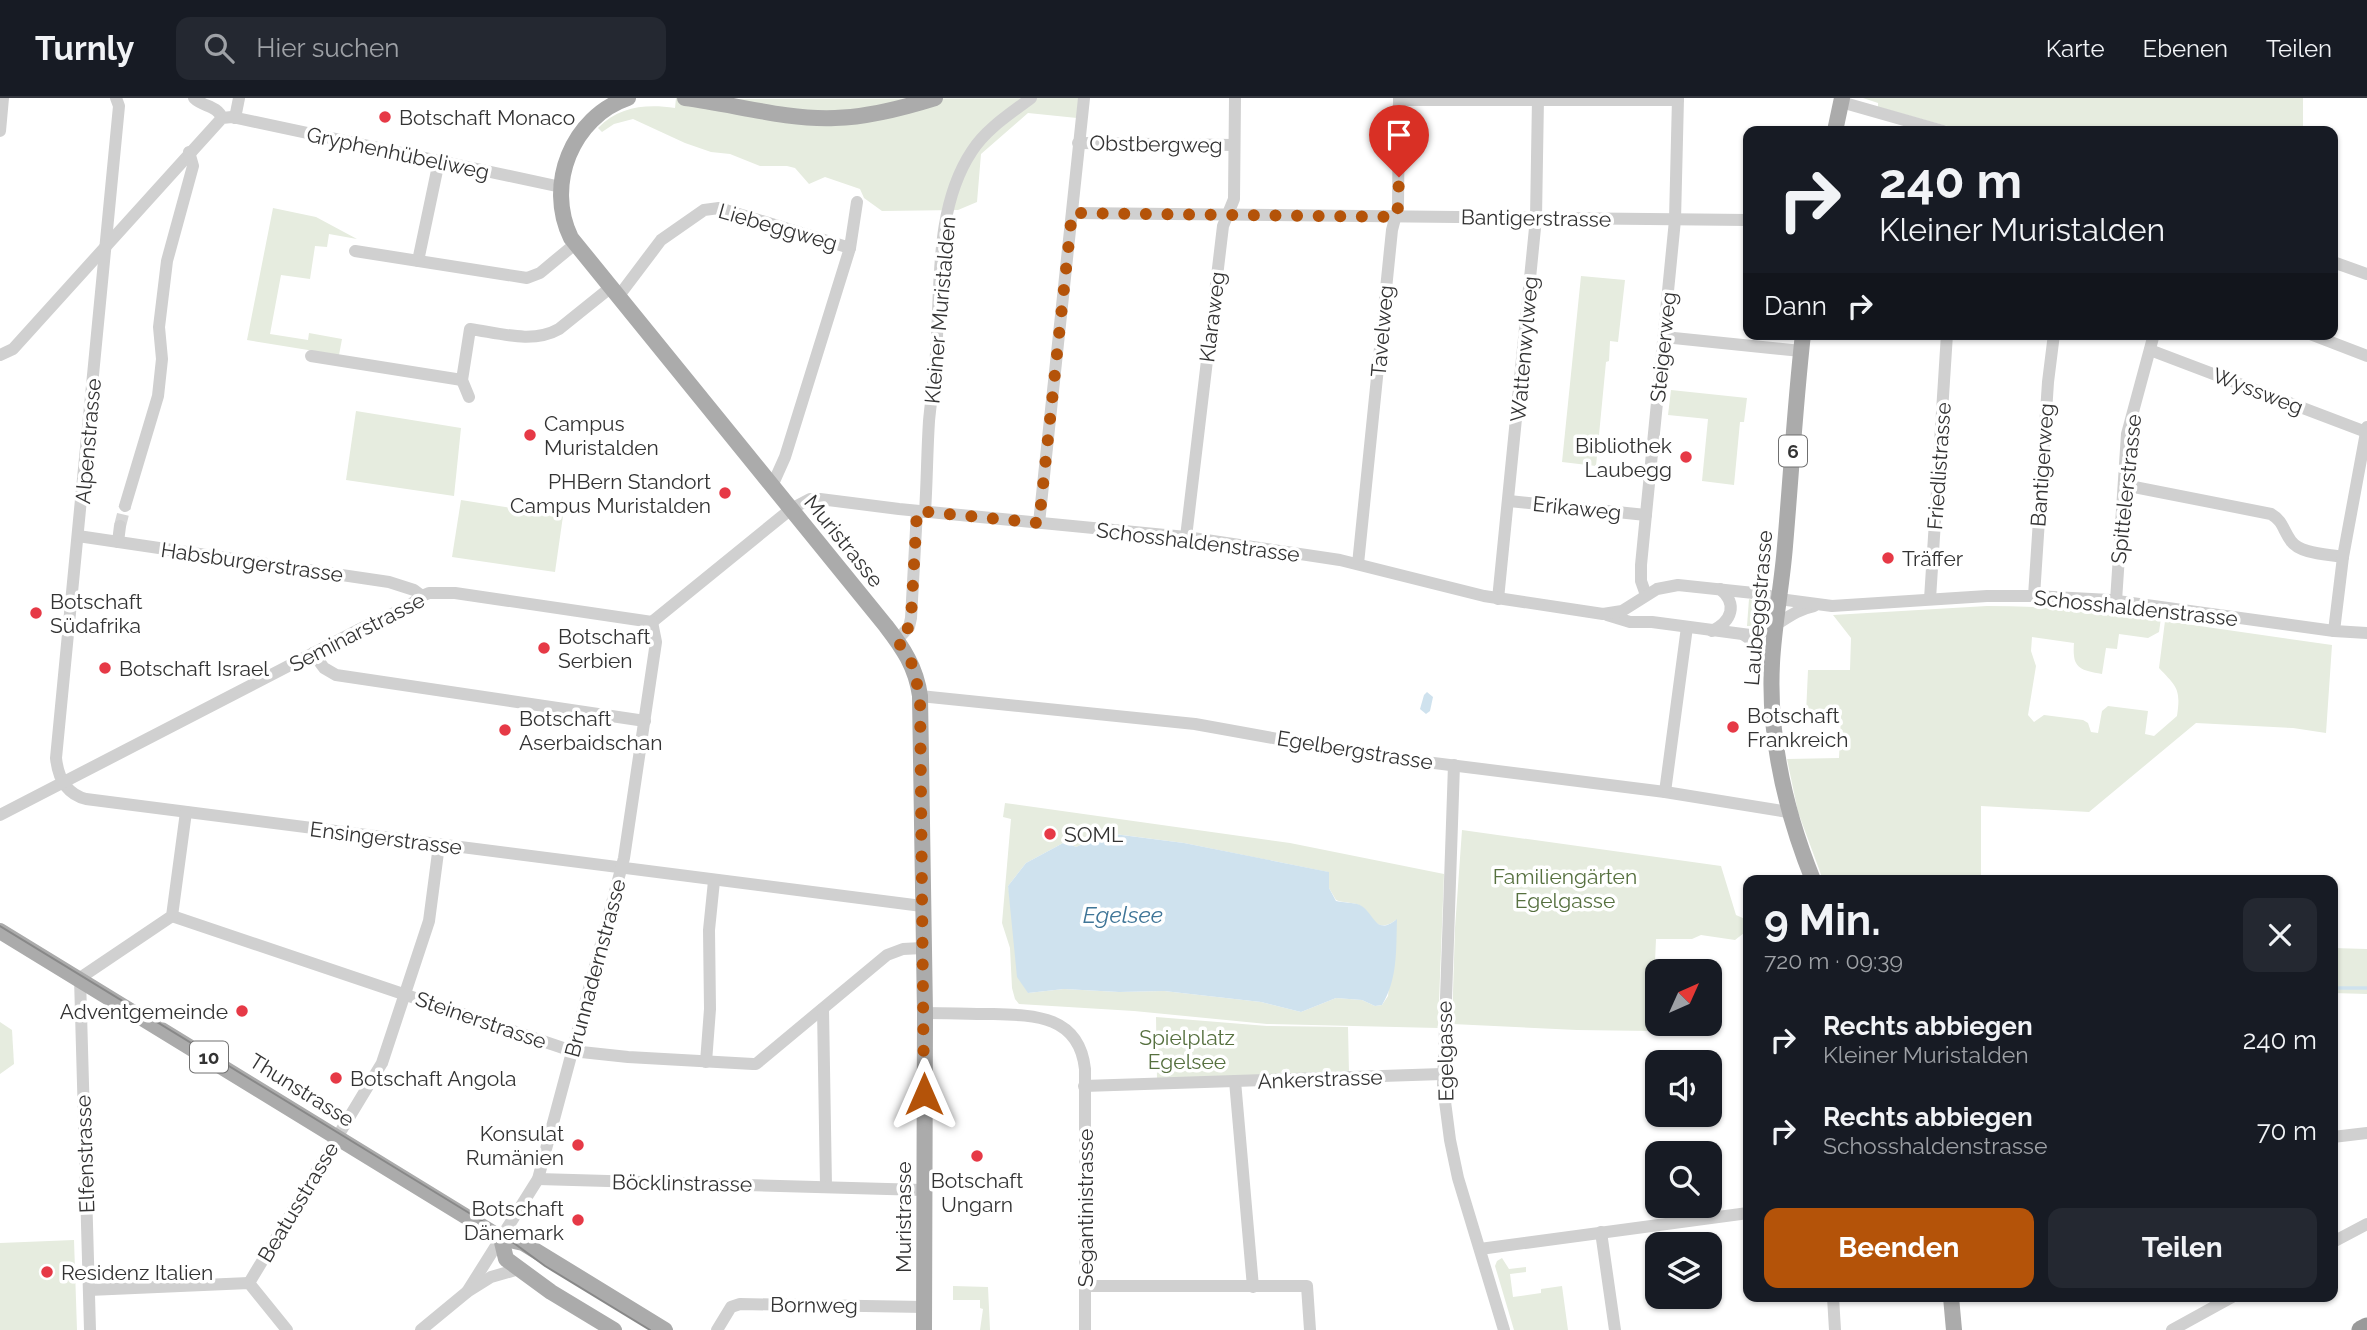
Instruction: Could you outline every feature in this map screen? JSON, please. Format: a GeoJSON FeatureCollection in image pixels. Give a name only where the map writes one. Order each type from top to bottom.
{"type":"FeatureCollection","features":[{"type":"Feature","properties":{"kind":"highway"},"geometry":{"type":"LineString","coordinates":[[2361,1330],[2367,1328]]}},
{"type":"Feature","properties":{"kind":"main road"},"geometry":{"type":"LineString","coordinates":[[561,187],[569,155],[581,131],[593,117],[608,106],[628,98]]}},
{"type":"Feature","properties":{"kind":"main road"},"geometry":{"type":"LineString","coordinates":[[685,98],[810,118],[834,118],[885,111],[935,98]]}},
{"type":"Feature","properties":{"kind":"main road"},"geometry":{"type":"LineString","coordinates":[[1836,126],[1841,100]]}},
{"type":"Feature","properties":{"kind":"main road","name":"Muristrasse"},"geometry":{"type":"LineString","coordinates":[[561,187],[564,219],[575,244],[897,640],[912,664],[920,696],[925,1013],[924,1330]]}},
{"type":"Feature","properties":{"kind":"main road","name":"Laubeggstrasse"},"geometry":{"type":"LineString","coordinates":[[1802,342],[1772,656],[1774,732],[1788,811],[1811,875]]}},
{"type":"Feature","properties":{"kind":"main road","name":"Thunstrasse"},"geometry":{"type":"LineString","coordinates":[[3,931],[501,1238],[523,1243],[665,1330]]}},
{"type":"Feature","properties":{"kind":"main road","name":"Thunstrasse"},"geometry":{"type":"LineString","coordinates":[[501,1238],[506,1259],[551,1292],[614,1330]]}},
{"type":"Feature","properties":{"kind":"main road"},"geometry":{"type":"LineString","coordinates":[[1951,1302],[1954,1330]]}},
{"type":"Feature","properties":{"kind":"street"},"geometry":{"type":"LineString","coordinates":[[0,131],[3,98]]}},
{"type":"Feature","properties":{"kind":"street","name":"Alpenstrasse"},"geometry":{"type":"LineString","coordinates":[[63,782],[56,758],[119,106],[116,98]]}},
{"type":"Feature","properties":{"kind":"street","name":"Gryphenhübeliweg"},"geometry":{"type":"LineString","coordinates":[[194,98],[229,118],[561,187]]}},
{"type":"Feature","properties":{"kind":"street"},"geometry":{"type":"LineString","coordinates":[[0,355],[13,349],[189,152],[229,118],[239,98]]}},
{"type":"Feature","properties":{"kind":"street","name":"Kleiner Muristalden"},"geometry":{"type":"LineString","coordinates":[[897,640],[909,627],[911,618],[934,383],[945,230],[955,187],[967,159],[981,138],[1031,98]]}},
{"type":"Feature","properties":{"kind":"street","name":"Klaraweg"},"geometry":{"type":"LineString","coordinates":[[1186,537],[1223,226],[1234,199],[1235,98]]}},
{"type":"Feature","properties":{"kind":"street"},"geometry":{"type":"LineString","coordinates":[[1039,523],[1083,99]]}},
{"type":"Feature","properties":{"kind":"street"},"geometry":{"type":"LineString","coordinates":[[1399,99],[1678,99]]}},
{"type":"Feature","properties":{"kind":"street","name":"Tavelweg"},"geometry":{"type":"LineString","coordinates":[[1358,564],[1392,230],[1398,207],[1399,99]]}},
{"type":"Feature","properties":{"kind":"street","name":"Wattenwylweg"},"geometry":{"type":"LineString","coordinates":[[1498,599],[1536,218],[1538,99]]}},
{"type":"Feature","properties":{"kind":"street","name":"Steigerweg"},"geometry":{"type":"LineString","coordinates":[[1643,597],[1641,581],[1646,515],[1675,219],[1678,99]]}},
{"type":"Feature","properties":{"kind":"street"},"geometry":{"type":"LineString","coordinates":[[1841,100],[1927,126]]}},
{"type":"Feature","properties":{"kind":"street","name":"Obstbergweg"},"geometry":{"type":"LineString","coordinates":[[1078,142],[1234,145]]}},
{"type":"Feature","properties":{"kind":"street"},"geometry":{"type":"LineString","coordinates":[[125,506],[158,396],[162,359],[159,327],[167,258],[193,166],[189,152]]}},
{"type":"Feature","properties":{"kind":"street"},"geometry":{"type":"LineString","coordinates":[[418,261],[439,161]]}},
{"type":"Feature","properties":{"kind":"street","name":"Liebeggweg"},"geometry":{"type":"LineString","coordinates":[[772,486],[785,457],[850,248],[857,202]]}},
{"type":"Feature","properties":{"kind":"street","name":"Liebeggweg"},"geometry":{"type":"LineString","coordinates":[[614,292],[662,240],[709,208],[719,208],[850,248]]}},
{"type":"Feature","properties":{"kind":"street","name":"Bantigerstrasse"},"geometry":{"type":"LineString","coordinates":[[1072,213],[1743,220]]}},
{"type":"Feature","properties":{"kind":"street"},"geometry":{"type":"LineString","coordinates":[[355,251],[532,277],[575,244]]}},
{"type":"Feature","properties":{"kind":"street"},"geometry":{"type":"LineString","coordinates":[[2338,263],[2367,274]]}},
{"type":"Feature","properties":{"kind":"street"},"geometry":{"type":"LineString","coordinates":[[469,397],[463,380],[470,329],[533,337],[551,334],[614,292]]}},
{"type":"Feature","properties":{"kind":"street"},"geometry":{"type":"LineString","coordinates":[[1664,337],[1743,340]]}},
{"type":"Feature","properties":{"kind":"street"},"geometry":{"type":"LineString","coordinates":[[1747,340],[1802,342]]}},
{"type":"Feature","properties":{"kind":"street","name":"Friedlistrasse"},"geometry":{"type":"LineString","coordinates":[[1930,598],[1947,340]]}},
{"type":"Feature","properties":{"kind":"street","name":"Bantigerweg"},"geometry":{"type":"LineString","coordinates":[[2034,596],[2053,340]]}},
{"type":"Feature","properties":{"kind":"street","name":"Spittelerstrasse"},"geometry":{"type":"LineString","coordinates":[[2116,601],[2128,427],[2150,340]]}},
{"type":"Feature","properties":{"kind":"street","name":"Wyssweg"},"geometry":{"type":"LineString","coordinates":[[2152,340],[2367,429]]}},
{"type":"Feature","properties":{"kind":"street"},"geometry":{"type":"LineString","coordinates":[[2325,340],[2367,356]]}},
{"type":"Feature","properties":{"kind":"street"},"geometry":{"type":"LineString","coordinates":[[311,356],[463,380]]}},
{"type":"Feature","properties":{"kind":"street"},"geometry":{"type":"LineString","coordinates":[[2334,631],[2343,557],[2363,467],[2367,429]]}},
{"type":"Feature","properties":{"kind":"street"},"geometry":{"type":"LineString","coordinates":[[2123,485],[2271,514],[2281,522],[2296,547],[2343,557]]}},
{"type":"Feature","properties":{"kind":"street","name":"Schosshaldenstrasse"},"geometry":{"type":"LineString","coordinates":[[791,509],[814,499],[1186,537],[1358,564],[1498,599],[1604,614],[1615,614],[1643,597],[1670,586],[1720,589],[1821,605],[1848,606],[1930,598],[2034,596],[2116,601],[2334,631],[2367,633]]}},
{"type":"Feature","properties":{"kind":"street","name":"Erikaweg"},"geometry":{"type":"LineString","coordinates":[[1509,501],[1646,515]]}},
{"type":"Feature","properties":{"kind":"street"},"geometry":{"type":"LineString","coordinates":[[652,621],[791,509]]}},
{"type":"Feature","properties":{"kind":"street"},"geometry":{"type":"LineString","coordinates":[[118,542],[120,526]]}},
{"type":"Feature","properties":{"kind":"street","name":"Habsburgerstrasse"},"geometry":{"type":"LineString","coordinates":[[78,536],[389,582],[414,590],[422,596]]}},
{"type":"Feature","properties":{"kind":"street"},"geometry":{"type":"LineString","coordinates":[[1712,631],[1725,621],[1731,608],[1729,597],[1720,589]]}},
{"type":"Feature","properties":{"kind":"street","name":"Seminarstrasse"},"geometry":{"type":"LineString","coordinates":[[0,815],[407,607],[422,596],[444,593],[652,621]]}},
{"type":"Feature","properties":{"kind":"street"},"geometry":{"type":"LineString","coordinates":[[1643,597],[1639,605],[1652,622]]}},
{"type":"Feature","properties":{"kind":"street","name":"Schosshaldenstrasse"},"geometry":{"type":"LineString","coordinates":[[1604,614],[1641,623],[1652,622],[1744,635],[1760,634],[1797,611],[1821,605]]}},
{"type":"Feature","properties":{"kind":"street","name":"Brunnadernstrasse"},"geometry":{"type":"LineString","coordinates":[[467,1292],[538,1179],[622,868],[656,642],[652,621]]}},
{"type":"Feature","properties":{"kind":"street"},"geometry":{"type":"LineString","coordinates":[[1665,792],[1687,627]]}},
{"type":"Feature","properties":{"kind":"street","name":"Schosshaldenstrasse"},"geometry":{"type":"LineString","coordinates":[[1744,635],[1772,656]]}},
{"type":"Feature","properties":{"kind":"street"},"geometry":{"type":"LineString","coordinates":[[313,653],[324,668],[336,675],[645,721]]}},
{"type":"Feature","properties":{"kind":"street","name":"Egelbergstrasse"},"geometry":{"type":"LineString","coordinates":[[920,696],[1195,724],[1331,750],[1665,792],[1788,811]]}},
{"type":"Feature","properties":{"kind":"street","name":"Egelgasse"},"geometry":{"type":"LineString","coordinates":[[1454,765],[1442,1074],[1452,1150],[1504,1330]]}},
{"type":"Feature","properties":{"kind":"street","name":"Ensingerstrasse"},"geometry":{"type":"LineString","coordinates":[[63,782],[72,793],[82,798],[922,906]]}},
{"type":"Feature","properties":{"kind":"street"},"geometry":{"type":"LineString","coordinates":[[80,978],[172,916],[186,812]]}},
{"type":"Feature","properties":{"kind":"street","name":"Beatusstrasse"},"geometry":{"type":"LineString","coordinates":[[249,1283],[380,1066],[429,921],[439,845]]}},
{"type":"Feature","properties":{"kind":"street"},"geometry":{"type":"LineString","coordinates":[[706,1062],[710,1009],[709,930],[714,881]]}},
{"type":"Feature","properties":{"kind":"street","name":"Steinerstrasse"},"geometry":{"type":"LineString","coordinates":[[172,916],[572,1051],[706,1062],[757,1064],[891,953],[903,948],[922,948]]}},
{"type":"Feature","properties":{"kind":"street","name":"Elfenstrasse"},"geometry":{"type":"LineString","coordinates":[[80,978],[90,1330]]}},
{"type":"Feature","properties":{"kind":"street"},"geometry":{"type":"LineString","coordinates":[[823,1009],[826,1186]]}},
{"type":"Feature","properties":{"kind":"street","name":"Segantinistrasse"},"geometry":{"type":"LineString","coordinates":[[925,1013],[1028,1015],[1052,1021],[1064,1028],[1078,1046],[1084,1061],[1085,1330]]}},
{"type":"Feature","properties":{"kind":"street","name":"Ankerstrasse"},"geometry":{"type":"LineString","coordinates":[[1253,1287],[1235,1082],[1442,1074]]}},
{"type":"Feature","properties":{"kind":"street"},"geometry":{"type":"LineString","coordinates":[[1084,1087],[1235,1082]]}},
{"type":"Feature","properties":{"kind":"street"},"geometry":{"type":"LineString","coordinates":[[2338,1136],[2367,1133]]}},
{"type":"Feature","properties":{"kind":"street","name":"Böcklinstrasse"},"geometry":{"type":"LineString","coordinates":[[538,1179],[923,1190]]}},
{"type":"Feature","properties":{"kind":"street"},"geometry":{"type":"LineString","coordinates":[[1480,1249],[1743,1214]]}},
{"type":"Feature","properties":{"kind":"street"},"geometry":{"type":"LineString","coordinates":[[2338,1239],[2367,1224]]}},
{"type":"Feature","properties":{"kind":"street"},"geometry":{"type":"LineString","coordinates":[[1601,1232],[1615,1330]]}},
{"type":"Feature","properties":{"kind":"street","name":"Brunnadernstrasse"},"geometry":{"type":"LineString","coordinates":[[421,1330],[467,1292],[491,1277],[519,1269]]}},
{"type":"Feature","properties":{"kind":"street","name":"Beatusstrasse"},"geometry":{"type":"LineString","coordinates":[[89,1290],[249,1283]]}},
{"type":"Feature","properties":{"kind":"street","name":"Beatusstrasse"},"geometry":{"type":"LineString","coordinates":[[249,1283],[287,1330]]}},
{"type":"Feature","properties":{"kind":"street"},"geometry":{"type":"LineString","coordinates":[[1085,1286],[1307,1286],[1310,1330]]}},
{"type":"Feature","properties":{"kind":"street"},"geometry":{"type":"LineString","coordinates":[[1833,1302],[1835,1330]]}},
{"type":"Feature","properties":{"kind":"street"},"geometry":{"type":"LineString","coordinates":[[2172,1330],[2223,1302]]}},
{"type":"Feature","properties":{"kind":"street","name":"Bornweg"},"geometry":{"type":"LineString","coordinates":[[717,1330],[731,1307],[740,1304],[924,1307]]}},
{"type":"Feature","properties":{"kind":"green space"},"geometry":{"type":"Polygon","coordinates":[[[676,98],[1079,98],[1077,118],[1028,113],[981,154],[977,202],[958,210],[882,211],[864,198],[860,189],[825,177],[809,184],[795,168],[760,166],[730,154],[711,152],[633,119],[614,124],[602,132],[598,128],[615,115],[634,108],[675,108],[676,98]]]}},
{"type":"Feature","properties":{"kind":"green space"},"geometry":{"type":"Polygon","coordinates":[[[1863,98],[2303,98],[2303,126],[1947,126],[1878,107],[1878,103],[1863,98]]]}},
{"type":"Feature","properties":{"kind":"green space"},"geometry":{"type":"Polygon","coordinates":[[[273,208],[316,217],[357,239],[329,234],[327,247],[315,246],[310,279],[281,275],[270,334],[308,340],[309,333],[342,339],[339,355],[247,340],[273,208]]]}},
{"type":"Feature","properties":{"kind":"green space"},"geometry":{"type":"Polygon","coordinates":[[[1581,276],[1625,280],[1618,342],[1610,341],[1609,361],[1606,362],[1596,466],[1562,462],[1581,276]]]}},
{"type":"Feature","properties":{"kind":"green space"},"geometry":{"type":"Polygon","coordinates":[[[1671,390],[1747,398],[1744,422],[1740,422],[1734,485],[1702,481],[1708,419],[1668,415],[1671,390]]]}},
{"type":"Feature","properties":{"kind":"green space"},"geometry":{"type":"Polygon","coordinates":[[[356,411],[461,428],[454,496],[346,480],[356,411]]]}},
{"type":"Feature","properties":{"kind":"green space"},"geometry":{"type":"Polygon","coordinates":[[[461,500],[563,516],[555,572],[452,557],[461,500]]]}},
{"type":"Feature","properties":{"kind":"green space"},"geometry":{"type":"Polygon","coordinates":[[[1749,599],[1760,603],[1766,611],[1765,620],[1756,626],[1747,626],[1749,599]]]}},
{"type":"Feature","properties":{"kind":"green space"},"geometry":{"type":"Polygon","coordinates":[[[1987,606],[2074,609],[2161,618],[2159,632],[2148,638],[2119,634],[2117,649],[2106,648],[2102,674],[2083,669],[2076,663],[2074,643],[2032,637],[2031,651],[2036,666],[2028,715],[2034,722],[2044,715],[2083,720],[2088,723],[2091,732],[2098,733],[2102,711],[2108,706],[2148,711],[2145,734],[2154,736],[2177,716],[2178,694],[2159,668],[2165,621],[2332,645],[2326,733],[2293,728],[2196,723],[2089,812],[1981,806],[1981,875],[1821,875],[1798,812],[1787,759],[1839,758],[1841,716],[1806,714],[1808,670],[1850,670],[1851,638],[1833,615],[1987,606]]]}},
{"type":"Feature","properties":{"kind":"green space"},"geometry":{"type":"Polygon","coordinates":[[[1005,803],[1290,843],[1444,874],[1438,1028],[1267,1024],[1134,1011],[1019,1004],[1012,988],[1010,948],[1002,923],[1011,819],[1003,817],[1005,803]],[[1107,833],[1105,838],[1076,847],[1065,842],[1026,863],[1008,886],[1028,993],[1064,989],[1164,991],[1261,1002],[1301,1012],[1336,998],[1382,1005],[1388,996],[1396,920],[1388,924],[1378,924],[1359,905],[1336,900],[1329,888],[1328,872],[1184,843],[1107,833]]]}},
{"type":"Feature","properties":{"kind":"green space","name":"Familiengärten Egelgasse"},"geometry":{"type":"Polygon","coordinates":[[[1462,830],[1721,866],[1736,915],[1743,918],[1743,934],[1735,940],[1701,935],[1692,939],[1656,939],[1655,959],[1645,959],[1645,1031],[1452,1024],[1462,830]]]}},
{"type":"Feature","properties":{"kind":"green space"},"geometry":{"type":"Polygon","coordinates":[[[2338,948],[2367,949],[2367,994],[2338,993],[2338,948]]]}},
{"type":"Feature","properties":{"kind":"green space","name":"Spielplatz Egelsee"},"geometry":{"type":"Polygon","coordinates":[[[1156,1017],[1267,1026],[1348,1027],[1349,1073],[1157,1080],[1156,1017]]]}},
{"type":"Feature","properties":{"kind":"green space"},"geometry":{"type":"Polygon","coordinates":[[[0,1022],[12,1030],[14,1064],[0,1074],[0,1022]]]}},
{"type":"Feature","properties":{"kind":"green space"},"geometry":{"type":"Polygon","coordinates":[[[74,1240],[77,1330],[0,1330],[0,1243],[74,1240]]]}},
{"type":"Feature","properties":{"kind":"green space"},"geometry":{"type":"Polygon","coordinates":[[[1502,1258],[1509,1269],[1526,1267],[1526,1272],[1510,1274],[1513,1297],[1541,1293],[1541,1289],[1562,1286],[1568,1330],[1514,1330],[1495,1266],[1502,1258]]]}},
{"type":"Feature","properties":{"kind":"green space"},"geometry":{"type":"Polygon","coordinates":[[[953,1286],[988,1287],[990,1330],[980,1330],[983,1309],[980,1308],[980,1300],[953,1300],[953,1286]]]}},
{"type":"Feature","properties":{"kind":"water"},"geometry":{"type":"Polygon","coordinates":[[[1427,692],[1433,697],[1430,711],[1426,714],[1420,709],[1427,692]]]}},
{"type":"Feature","properties":{"kind":"water","name":"Egelsee"},"geometry":{"type":"Polygon","coordinates":[[[1106,833],[1184,843],[1329,872],[1329,888],[1336,901],[1360,905],[1380,925],[1390,924],[1397,919],[1394,974],[1382,1005],[1336,998],[1301,1012],[1261,1002],[1164,991],[1064,989],[1028,993],[1017,977],[1008,886],[1026,863],[1065,842],[1076,847],[1105,838],[1106,833]]]}},
{"type":"Feature","properties":{"kind":"waterway"},"geometry":{"type":"LineString","coordinates":[[2338,988],[2367,988]]}},
{"type":"Feature","properties":{"kind":"tunnel"},"geometry":{"type":"LineString","coordinates":[[120,526],[125,506]]}},
{"type":"Feature","properties":{"kind":"tram line"},"geometry":{"type":"LineString","coordinates":[[0,926],[492,1227],[545,1266],[650,1330]]}},
{"type":"Feature","properties":{"kind":"place","name":"Botschaft Monaco"},"geometry":{"type":"Point","coordinates":[385,117]}},
{"type":"Feature","properties":{"kind":"place","name":"Campus Muristalden"},"geometry":{"type":"Point","coordinates":[530,435]}},
{"type":"Feature","properties":{"kind":"place","name":"Bibliothek Laubegg"},"geometry":{"type":"Point","coordinates":[1686,457]}},
{"type":"Feature","properties":{"kind":"place","name":"PHBern Standort Campus Muristalden"},"geometry":{"type":"Point","coordinates":[725,493]}},
{"type":"Feature","properties":{"kind":"place","name":"Träffer"},"geometry":{"type":"Point","coordinates":[1888,558]}},
{"type":"Feature","properties":{"kind":"place","name":"Botschaft Südafrika"},"geometry":{"type":"Point","coordinates":[36,613]}},
{"type":"Feature","properties":{"kind":"place","name":"Botschaft Serbien"},"geometry":{"type":"Point","coordinates":[544,648]}},
{"type":"Feature","properties":{"kind":"place","name":"Botschaft Israel"},"geometry":{"type":"Point","coordinates":[105,668]}},
{"type":"Feature","properties":{"kind":"place","name":"Botschaft Frankreich"},"geometry":{"type":"Point","coordinates":[1733,727]}},
{"type":"Feature","properties":{"kind":"place","name":"Botschaft Aserbaidschan"},"geometry":{"type":"Point","coordinates":[505,730]}},
{"type":"Feature","properties":{"kind":"place","name":"SOML"},"geometry":{"type":"Point","coordinates":[1050,834]}},
{"type":"Feature","properties":{"kind":"place","name":"Adventgemeinde"},"geometry":{"type":"Point","coordinates":[242,1011]}},
{"type":"Feature","properties":{"kind":"place","name":"Botschaft Angola"},"geometry":{"type":"Point","coordinates":[336,1078]}},
{"type":"Feature","properties":{"kind":"place","name":"Konsulat Rumänien"},"geometry":{"type":"Point","coordinates":[578,1145]}},
{"type":"Feature","properties":{"kind":"place","name":"Botschaft Ungarn"},"geometry":{"type":"Point","coordinates":[977,1156]}},
{"type":"Feature","properties":{"kind":"place","name":"Botschaft Dänemark"},"geometry":{"type":"Point","coordinates":[578,1220]}},
{"type":"Feature","properties":{"kind":"place","name":"Residenz Italien"},"geometry":{"type":"Point","coordinates":[47,1272]}},
{"type":"Feature","properties":{"kind":"route"},"geometry":{"type":"LineString","coordinates":[[924,1094],[920,696],[916,673],[897,640],[909,627],[911,618],[917,511],[1039,523],[1072,213],[1396,217],[1399,177]]}}]}
